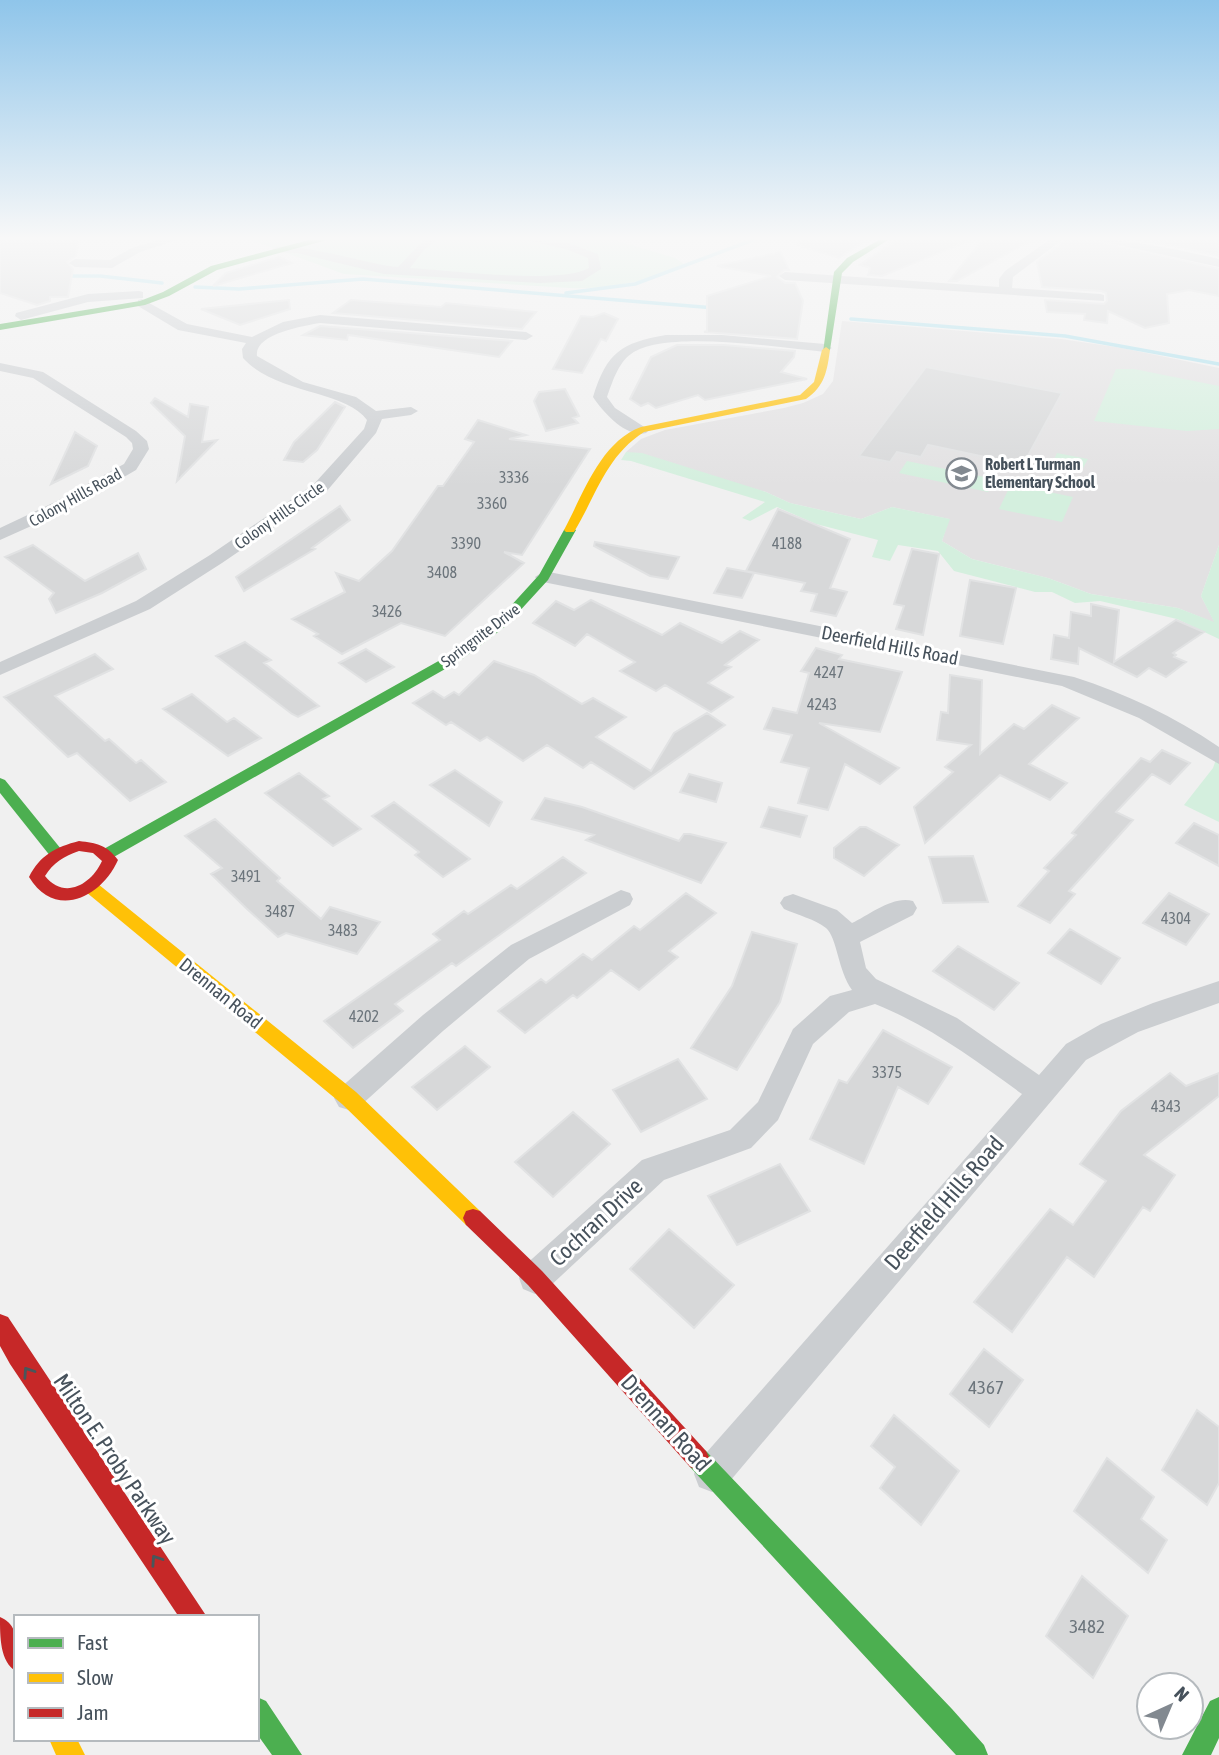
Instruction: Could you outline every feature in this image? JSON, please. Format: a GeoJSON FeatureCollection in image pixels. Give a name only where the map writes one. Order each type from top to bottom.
{"type":"FeatureCollection","features":[{"type":"Feature","properties":{"kind":"main road"},"geometry":{"type":"LineString","coordinates":[[0,327],[20,322]]}},
{"type":"Feature","properties":{"kind":"main road","name":"Springnite Drive"},"geometry":{"type":"LineString","coordinates":[[107,854],[456,657],[502,623],[544,577],[613,452],[628,436],[641,430],[785,402],[812,393],[821,383],[829,322]]}},
{"type":"Feature","properties":{"kind":"main road"},"geometry":{"type":"LineString","coordinates":[[0,783],[56,853]]}},
{"type":"Feature","properties":{"kind":"main road"},"geometry":{"type":"LineString","coordinates":[[91,846],[107,854],[110,860],[107,874],[92,888],[67,895],[45,891],[37,877],[47,860],[67,849],[91,846]]}},
{"type":"Feature","properties":{"kind":"main road","name":"Drennan Road"},"geometry":{"type":"LineString","coordinates":[[92,888],[349,1098],[535,1278],[712,1474],[934,1708],[974,1755]]}},
{"type":"Feature","properties":{"kind":"main road","name":"Milton E. Proby Parkway"},"geometry":{"type":"LineString","coordinates":[[0,1325],[18,1356],[193,1615]]}},
{"type":"Feature","properties":{"kind":"main road"},"geometry":{"type":"LineString","coordinates":[[0,1630],[14,1654]]}},
{"type":"Feature","properties":{"kind":"main road"},"geometry":{"type":"LineString","coordinates":[[1196,1755],[1219,1710]]}},
{"type":"Feature","properties":{"kind":"main road"},"geometry":{"type":"LineString","coordinates":[[259,1713],[288,1755]]}},
{"type":"Feature","properties":{"kind":"street"},"geometry":{"type":"LineString","coordinates":[[175,322],[183,327],[254,341]]}},
{"type":"Feature","properties":{"kind":"street"},"geometry":{"type":"LineString","coordinates":[[307,322],[288,326],[254,341],[249,349],[250,358],[297,385],[362,405],[373,416],[411,411]]}},
{"type":"Feature","properties":{"kind":"street"},"geometry":{"type":"LineString","coordinates":[[355,322],[526,336]]}},
{"type":"Feature","properties":{"kind":"street"},"geometry":{"type":"LineString","coordinates":[[641,430],[610,411],[600,397],[620,357],[638,344],[688,338],[825,348]]}},
{"type":"Feature","properties":{"kind":"street","name":"Colony Hills Road"},"geometry":{"type":"LineString","coordinates":[[0,367],[38,375],[131,434],[139,441],[141,449],[130,467],[61,506],[0,535]]}},
{"type":"Feature","properties":{"kind":"street","name":"Colony Hills Circle"},"geometry":{"type":"LineString","coordinates":[[0,669],[143,604],[216,559],[320,488],[371,430],[375,420],[373,416]]}},
{"type":"Feature","properties":{"kind":"street","name":"Deerfield Hills Road"},"geometry":{"type":"LineString","coordinates":[[544,577],[1067,681],[1134,705],[1171,725],[1219,757]]}},
{"type":"Feature","properties":{"kind":"street"},"geometry":{"type":"LineString","coordinates":[[349,1098],[433,1023],[520,952],[621,899]]}},
{"type":"Feature","properties":{"kind":"street"},"geometry":{"type":"LineString","coordinates":[[793,903],[836,923],[847,937],[848,961],[859,980],[876,993],[913,1007],[961,1035],[1040,1091]]}},
{"type":"Feature","properties":{"kind":"street"},"geometry":{"type":"LineString","coordinates":[[847,937],[904,908]]}},
{"type":"Feature","properties":{"kind":"street","name":"Deerfield Hills Road"},"geometry":{"type":"LineString","coordinates":[[712,1474],[1076,1052],[1107,1033],[1148,1014],[1219,992]]}},
{"type":"Feature","properties":{"kind":"street","name":"Cochran Drive"},"geometry":{"type":"LineString","coordinates":[[535,1278],[653,1170],[740,1139],[768,1111],[803,1037],[840,1004],[876,993]]}},
{"type":"Feature","properties":{"kind":"shaded area","name":"Robert L Turman Elementary School"},"geometry":{"type":"Polygon","coordinates":[[[842,322],[1061,339],[1122,348],[1219,368],[1219,545],[1201,596],[1215,623],[1178,608],[1091,594],[1048,578],[972,559],[942,541],[949,519],[892,507],[861,519],[790,503],[766,492],[626,452],[641,439],[665,430],[803,403],[823,394],[833,381],[842,322]]]}},
{"type":"Feature","properties":{"kind":"green space"},"geometry":{"type":"Polygon","coordinates":[[[1116,369],[1134,369],[1219,386],[1219,429],[1187,431],[1094,421],[1116,369]]]}},
{"type":"Feature","properties":{"kind":"green space"},"geometry":{"type":"Polygon","coordinates":[[[626,452],[642,453],[766,492],[790,503],[861,519],[892,507],[950,519],[942,541],[972,559],[1048,578],[1091,594],[1178,608],[1214,622],[1201,596],[1219,545],[1219,639],[1177,619],[1100,601],[1075,603],[1052,592],[1035,592],[954,571],[938,551],[898,545],[890,561],[872,557],[878,540],[816,524],[777,507],[750,521],[742,518],[765,502],[621,460],[626,452]]]}},
{"type":"Feature","properties":{"kind":"green space"},"geometry":{"type":"Polygon","coordinates":[[[1057,453],[1088,459],[1081,472],[1051,466],[1057,453]]]}},
{"type":"Feature","properties":{"kind":"green space"},"geometry":{"type":"Polygon","coordinates":[[[907,461],[994,479],[988,492],[899,473],[907,461]]]}},
{"type":"Feature","properties":{"kind":"green space"},"geometry":{"type":"Polygon","coordinates":[[[1011,484],[1073,497],[1062,522],[999,509],[1011,484]]]}},
{"type":"Feature","properties":{"kind":"green space"},"geometry":{"type":"Polygon","coordinates":[[[1219,751],[1219,822],[1184,805],[1213,768],[1219,751]]]}},
{"type":"Feature","properties":{"kind":"building"},"geometry":{"type":"Polygon","coordinates":[[[438,322],[528,322],[522,329],[438,322]]]}},
{"type":"Feature","properties":{"kind":"building"},"geometry":{"type":"Polygon","coordinates":[[[578,322],[616,322],[606,341],[601,339],[582,373],[553,369],[578,322]]]}},
{"type":"Feature","properties":{"kind":"building"},"geometry":{"type":"Polygon","coordinates":[[[707,322],[800,322],[797,339],[704,332],[707,331],[707,322]]]}},
{"type":"Feature","properties":{"kind":"building"},"geometry":{"type":"Polygon","coordinates":[[[1132,322],[1169,322],[1169,323],[1145,328],[1132,322]]]}},
{"type":"Feature","properties":{"kind":"building"},"geometry":{"type":"Polygon","coordinates":[[[320,326],[512,341],[499,357],[348,335],[347,340],[303,335],[320,326]]]}},
{"type":"Feature","properties":{"kind":"building"},"geometry":{"type":"Polygon","coordinates":[[[677,345],[724,345],[795,351],[794,357],[781,372],[807,379],[705,400],[698,395],[656,408],[648,403],[641,406],[630,399],[651,357],[677,345]]]}},
{"type":"Feature","properties":{"kind":"building"},"geometry":{"type":"Polygon","coordinates":[[[926,367],[1062,393],[1023,465],[928,445],[921,457],[897,452],[890,462],[859,456],[926,367]]]}},
{"type":"Feature","properties":{"kind":"building"},"geometry":{"type":"Polygon","coordinates":[[[565,389],[579,416],[573,418],[578,423],[546,431],[534,401],[539,392],[565,389]]]}},
{"type":"Feature","properties":{"kind":"building"},"geometry":{"type":"Polygon","coordinates":[[[155,398],[188,417],[190,404],[208,407],[202,442],[217,440],[177,481],[185,436],[151,403],[155,398]]]}},
{"type":"Feature","properties":{"kind":"building"},"geometry":{"type":"Polygon","coordinates":[[[335,402],[345,407],[317,450],[303,462],[284,460],[294,442],[335,402]]]}},
{"type":"Feature","properties":{"kind":"building"},"geometry":{"type":"Polygon","coordinates":[[[478,420],[526,435],[509,439],[590,449],[522,555],[504,552],[524,563],[445,636],[401,623],[342,654],[314,636],[318,634],[292,619],[345,592],[336,573],[359,581],[392,551],[438,486],[443,486],[474,442],[465,439],[478,420]]]}},
{"type":"Feature","properties":{"kind":"building"},"geometry":{"type":"Polygon","coordinates":[[[75,432],[97,446],[88,466],[51,484],[75,432]]]}},
{"type":"Feature","properties":{"kind":"building"},"geometry":{"type":"Polygon","coordinates":[[[340,506],[350,520],[312,548],[315,549],[244,591],[236,577],[340,506]]]}},
{"type":"Feature","properties":{"kind":"building"},"geometry":{"type":"Polygon","coordinates":[[[778,509],[850,539],[830,588],[847,592],[836,616],[811,611],[817,594],[801,591],[805,583],[746,571],[778,509]]]}},
{"type":"Feature","properties":{"kind":"building"},"geometry":{"type":"Polygon","coordinates":[[[595,542],[679,557],[668,579],[650,576],[594,546],[595,542]]]}},
{"type":"Feature","properties":{"kind":"building"},"geometry":{"type":"Polygon","coordinates":[[[33,545],[85,581],[138,553],[146,569],[102,593],[56,613],[49,599],[54,593],[5,557],[33,545]]]}},
{"type":"Feature","properties":{"kind":"building"},"geometry":{"type":"Polygon","coordinates":[[[912,549],[939,554],[923,635],[896,629],[904,606],[894,604],[912,549]]]}},
{"type":"Feature","properties":{"kind":"building"},"geometry":{"type":"Polygon","coordinates":[[[727,568],[754,573],[742,598],[714,593],[727,568]]]}},
{"type":"Feature","properties":{"kind":"building"},"geometry":{"type":"Polygon","coordinates":[[[970,580],[1016,588],[1003,644],[960,636],[970,580]]]}},
{"type":"Feature","properties":{"kind":"building"},"geometry":{"type":"Polygon","coordinates":[[[591,600],[662,635],[680,623],[722,643],[740,631],[759,640],[725,665],[731,667],[708,683],[733,697],[711,712],[665,685],[656,691],[620,671],[635,662],[587,634],[575,646],[533,623],[556,601],[574,610],[591,600]]]}},
{"type":"Feature","properties":{"kind":"building"},"geometry":{"type":"Polygon","coordinates":[[[1091,604],[1119,610],[1114,662],[1176,620],[1204,632],[1173,653],[1176,655],[1174,657],[1186,662],[1166,677],[1149,668],[1137,677],[1079,648],[1078,664],[1051,659],[1054,635],[1069,638],[1071,612],[1091,616],[1091,604]]]}},
{"type":"Feature","properties":{"kind":"building"},"geometry":{"type":"Polygon","coordinates":[[[245,642],[271,660],[264,663],[319,706],[298,717],[216,656],[245,642]]]}},
{"type":"Feature","properties":{"kind":"building"},"geometry":{"type":"Polygon","coordinates":[[[816,648],[842,655],[839,659],[902,672],[880,732],[819,723],[899,768],[880,784],[845,764],[828,810],[798,803],[809,768],[781,762],[792,735],[764,729],[773,708],[797,713],[809,673],[801,671],[816,648]]]}},
{"type":"Feature","properties":{"kind":"building"},"geometry":{"type":"Polygon","coordinates":[[[366,649],[394,667],[366,682],[339,663],[366,649]]]}},
{"type":"Feature","properties":{"kind":"building"},"geometry":{"type":"Polygon","coordinates":[[[95,654],[113,669],[55,696],[105,741],[109,739],[136,763],[141,760],[166,782],[130,801],[77,753],[68,757],[4,697],[95,654]]]}},
{"type":"Feature","properties":{"kind":"building"},"geometry":{"type":"Polygon","coordinates":[[[494,661],[534,675],[582,704],[593,698],[626,717],[596,737],[651,771],[674,733],[707,713],[725,725],[634,789],[591,762],[583,768],[547,745],[523,761],[487,737],[480,741],[451,722],[446,725],[413,703],[433,691],[444,698],[454,692],[459,695],[494,661]]]}},
{"type":"Feature","properties":{"kind":"building"},"geometry":{"type":"Polygon","coordinates":[[[950,675],[982,680],[980,754],[1014,724],[1024,729],[1052,705],[1079,718],[1029,764],[1067,783],[1050,800],[1000,775],[925,843],[914,807],[953,772],[945,767],[971,745],[937,740],[941,712],[948,713],[950,675]]]}},
{"type":"Feature","properties":{"kind":"building"},"geometry":{"type":"Polygon","coordinates":[[[192,694],[227,722],[234,718],[261,738],[228,756],[163,709],[192,694]]]}},
{"type":"Feature","properties":{"kind":"building"},"geometry":{"type":"Polygon","coordinates":[[[1162,750],[1190,763],[1170,784],[1152,774],[1116,812],[1133,820],[1069,891],[1075,894],[1050,923],[1018,906],[1049,871],[1044,868],[1076,835],[1072,833],[1099,803],[1141,758],[1150,762],[1162,750]]]}},
{"type":"Feature","properties":{"kind":"building"},"geometry":{"type":"Polygon","coordinates":[[[455,770],[502,802],[489,826],[430,785],[455,770]]]}},
{"type":"Feature","properties":{"kind":"building"},"geometry":{"type":"Polygon","coordinates":[[[299,773],[329,796],[323,799],[361,829],[333,846],[265,793],[299,773]]]}},
{"type":"Feature","properties":{"kind":"building"},"geometry":{"type":"Polygon","coordinates":[[[689,774],[722,783],[716,802],[680,792],[689,774]]]}},
{"type":"Feature","properties":{"kind":"building"},"geometry":{"type":"Polygon","coordinates":[[[545,798],[582,807],[679,841],[684,834],[690,834],[726,843],[701,883],[586,840],[594,835],[532,819],[545,798]]]}},
{"type":"Feature","properties":{"kind":"building"},"geometry":{"type":"Polygon","coordinates":[[[394,802],[470,859],[443,877],[415,855],[419,852],[372,816],[394,802]]]}},
{"type":"Feature","properties":{"kind":"building"},"geometry":{"type":"Polygon","coordinates":[[[769,807],[807,816],[800,837],[761,827],[769,807]]]}},
{"type":"Feature","properties":{"kind":"building"},"geometry":{"type":"Polygon","coordinates":[[[215,819],[280,878],[277,881],[321,919],[330,907],[380,922],[357,954],[286,933],[278,937],[246,908],[211,874],[222,868],[185,836],[215,819]]]}},
{"type":"Feature","properties":{"kind":"building"},"geometry":{"type":"Polygon","coordinates":[[[1194,823],[1219,835],[1219,866],[1176,843],[1194,823]]]}},
{"type":"Feature","properties":{"kind":"building"},"geometry":{"type":"Polygon","coordinates":[[[860,827],[866,827],[899,845],[864,876],[834,858],[834,848],[860,827]]]}},
{"type":"Feature","properties":{"kind":"building"},"geometry":{"type":"Polygon","coordinates":[[[973,856],[988,902],[943,903],[929,857],[973,856]]]}},
{"type":"Feature","properties":{"kind":"building"},"geometry":{"type":"Polygon","coordinates":[[[563,857],[586,873],[456,966],[452,963],[395,1004],[403,1011],[353,1048],[324,1021],[440,940],[433,934],[464,911],[468,914],[511,885],[517,889],[563,857]]]}},
{"type":"Feature","properties":{"kind":"building"},"geometry":{"type":"Polygon","coordinates":[[[686,893],[716,913],[669,951],[678,957],[639,990],[611,970],[577,998],[573,995],[525,1033],[498,1011],[541,979],[546,983],[583,954],[592,960],[634,926],[640,930],[686,893]]]}},
{"type":"Feature","properties":{"kind":"building"},"geometry":{"type":"Polygon","coordinates":[[[1169,893],[1209,914],[1186,945],[1143,923],[1169,893]]]}},
{"type":"Feature","properties":{"kind":"building"},"geometry":{"type":"Polygon","coordinates":[[[1070,929],[1120,958],[1101,984],[1048,953],[1070,929]]]}},
{"type":"Feature","properties":{"kind":"building"},"geometry":{"type":"Polygon","coordinates":[[[752,932],[797,944],[780,1002],[737,1070],[691,1048],[732,986],[752,932]]]}},
{"type":"Feature","properties":{"kind":"building"},"geometry":{"type":"Polygon","coordinates":[[[958,946],[1019,983],[994,1010],[933,971],[958,946]]]}},
{"type":"Feature","properties":{"kind":"building"},"geometry":{"type":"Polygon","coordinates":[[[883,1030],[952,1067],[928,1104],[898,1087],[864,1164],[810,1139],[839,1080],[847,1083],[883,1030]]]}},
{"type":"Feature","properties":{"kind":"building"},"geometry":{"type":"Polygon","coordinates":[[[465,1046],[490,1067],[437,1110],[412,1087],[465,1046]]]}},
{"type":"Feature","properties":{"kind":"building"},"geometry":{"type":"Polygon","coordinates":[[[678,1059],[707,1099],[641,1132],[613,1090],[678,1059]]]}},
{"type":"Feature","properties":{"kind":"building"},"geometry":{"type":"Polygon","coordinates":[[[1170,1073],[1186,1086],[1219,1073],[1219,1096],[1144,1155],[1175,1175],[1150,1211],[1143,1207],[1094,1277],[1067,1257],[1012,1332],[974,1302],[1050,1209],[1073,1225],[1106,1181],[1080,1164],[1121,1111],[1170,1073]]]}},
{"type":"Feature","properties":{"kind":"building"},"geometry":{"type":"Polygon","coordinates":[[[573,1112],[610,1144],[553,1197],[515,1162],[573,1112]]]}},
{"type":"Feature","properties":{"kind":"building"},"geometry":{"type":"Polygon","coordinates":[[[780,1164],[810,1211],[737,1245],[708,1196],[780,1164]]]}},
{"type":"Feature","properties":{"kind":"building"},"geometry":{"type":"Polygon","coordinates":[[[669,1229],[734,1285],[694,1328],[630,1269],[669,1229]]]}},
{"type":"Feature","properties":{"kind":"building"},"geometry":{"type":"Polygon","coordinates":[[[984,1349],[1023,1380],[989,1427],[950,1394],[984,1349]]]}},
{"type":"Feature","properties":{"kind":"building"},"geometry":{"type":"Polygon","coordinates":[[[1197,1410],[1219,1427],[1219,1483],[1207,1505],[1162,1470],[1197,1410]]]}},
{"type":"Feature","properties":{"kind":"building"},"geometry":{"type":"Polygon","coordinates":[[[894,1415],[959,1471],[921,1525],[880,1488],[895,1467],[871,1446],[894,1415]]]}},
{"type":"Feature","properties":{"kind":"building"},"geometry":{"type":"Polygon","coordinates":[[[1107,1458],[1154,1497],[1141,1519],[1167,1540],[1148,1573],[1074,1511],[1107,1458]]]}},
{"type":"Feature","properties":{"kind":"building"},"geometry":{"type":"Polygon","coordinates":[[[1082,1576],[1128,1616],[1093,1678],[1046,1636],[1082,1576]]]}},
{"type":"Feature","properties":{"kind":"waterway"},"geometry":{"type":"LineString","coordinates":[[888,322],[1065,336],[1219,364]]}},
{"type":"Feature","properties":{"kind":"traffic: fast"},"geometry":{"type":"LineString","coordinates":[[0,327],[30,322]]}},
{"type":"Feature","properties":{"kind":"traffic: fast"},"geometry":{"type":"LineString","coordinates":[[826,350],[830,322]]}},
{"type":"Feature","properties":{"kind":"traffic: fast"},"geometry":{"type":"LineString","coordinates":[[107,854],[456,657],[502,623],[544,577],[570,530]]}},
{"type":"Feature","properties":{"kind":"traffic: fast"},"geometry":{"type":"LineString","coordinates":[[0,783],[56,853]]}},
{"type":"Feature","properties":{"kind":"traffic: fast"},"geometry":{"type":"LineString","coordinates":[[698,1459],[943,1718],[974,1755]]}},
{"type":"Feature","properties":{"kind":"traffic: fast"},"geometry":{"type":"LineString","coordinates":[[1196,1755],[1219,1710]]}},
{"type":"Feature","properties":{"kind":"traffic: fast"},"geometry":{"type":"LineString","coordinates":[[259,1713],[288,1755]]}},
{"type":"Feature","properties":{"kind":"traffic: slow"},"geometry":{"type":"LineString","coordinates":[[570,530],[607,460],[628,438],[641,430],[803,397],[819,383],[826,350]]}},
{"type":"Feature","properties":{"kind":"traffic: slow"},"geometry":{"type":"LineString","coordinates":[[92,888],[349,1098],[473,1218]]}},
{"type":"Feature","properties":{"kind":"traffic: slow"},"geometry":{"type":"LineString","coordinates":[[63,1741],[71,1755]]}},
{"type":"Feature","properties":{"kind":"traffic: jam"},"geometry":{"type":"LineString","coordinates":[[79,846],[97,848],[110,860],[97,881],[77,893],[66,895],[45,887],[37,877],[44,865],[59,853],[79,846]]}},
{"type":"Feature","properties":{"kind":"traffic: jam"},"geometry":{"type":"LineString","coordinates":[[473,1218],[535,1278],[698,1459]]}},
{"type":"Feature","properties":{"kind":"traffic: jam"},"geometry":{"type":"LineString","coordinates":[[0,1325],[18,1356],[193,1615]]}},
{"type":"Feature","properties":{"kind":"traffic: jam"},"geometry":{"type":"LineString","coordinates":[[0,1630],[14,1654]]}},
{"type":"Feature","properties":{"kind":"place","name":"Robert L Turman Elementary School"},"geometry":{"type":"Point","coordinates":[962,473]}}]}
